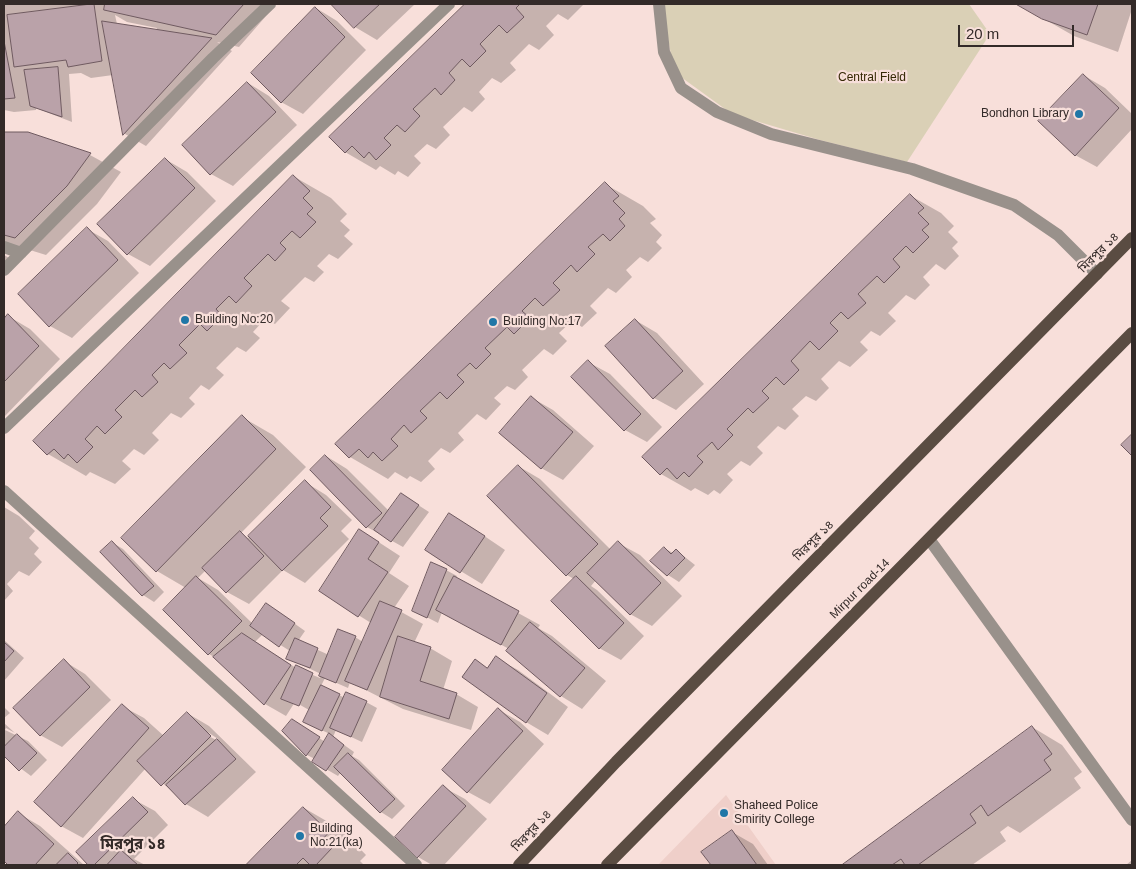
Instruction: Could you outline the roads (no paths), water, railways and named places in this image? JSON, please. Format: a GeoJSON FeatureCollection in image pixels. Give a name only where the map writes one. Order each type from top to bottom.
{"type":"FeatureCollection","features":[{"type":"Feature","properties":{"kind":"main road","name":"মিরপুর ১৪"},"geometry":{"type":"LineString","coordinates":[[519,865],[616,762],[1132,238]]}},
{"type":"Feature","properties":{"kind":"main road","name":"Mirpur road-14"},"geometry":{"type":"LineString","coordinates":[[608,865],[1132,333]]}},
{"type":"Feature","properties":{"kind":"street"},"geometry":{"type":"LineString","coordinates":[[4,270],[213,58],[270,4]]}},
{"type":"Feature","properties":{"kind":"street"},"geometry":{"type":"LineString","coordinates":[[4,428],[449,4]]}},
{"type":"Feature","properties":{"kind":"street"},"geometry":{"type":"LineString","coordinates":[[659,4],[664,52],[681,88],[717,112],[771,134],[912,169],[1014,205],[1058,235],[1097,274]]}},
{"type":"Feature","properties":{"kind":"street"},"geometry":{"type":"LineString","coordinates":[[4,247],[21,254]]}},
{"type":"Feature","properties":{"kind":"street"},"geometry":{"type":"LineString","coordinates":[[4,491],[416,865]]}},
{"type":"Feature","properties":{"kind":"street"},"geometry":{"type":"LineString","coordinates":[[929,539],[1132,820]]}},
{"type":"Feature","properties":{"kind":"place","name":"Bondhon Library"},"geometry":{"type":"Point","coordinates":[1079,114]}},
{"type":"Feature","properties":{"kind":"place","name":"Building No:20"},"geometry":{"type":"Point","coordinates":[185,320]}},
{"type":"Feature","properties":{"kind":"place","name":"Building No:17"},"geometry":{"type":"Point","coordinates":[493,322]}},
{"type":"Feature","properties":{"kind":"place","name":"Shaheed Police Smirity College"},"geometry":{"type":"Point","coordinates":[724,813]}},
{"type":"Feature","properties":{"kind":"place","name":"Building No:21(ka)"},"geometry":{"type":"Point","coordinates":[300,836]}},
{"type":"Feature","properties":{"kind":"district","name":"মিরপুর ১৪"},"geometry":{"type":"Point","coordinates":[133,845]}},
{"type":"Feature","properties":{"kind":"park label","name":"Central Field"},"geometry":{"type":"Point","coordinates":[872,78]}}]}
